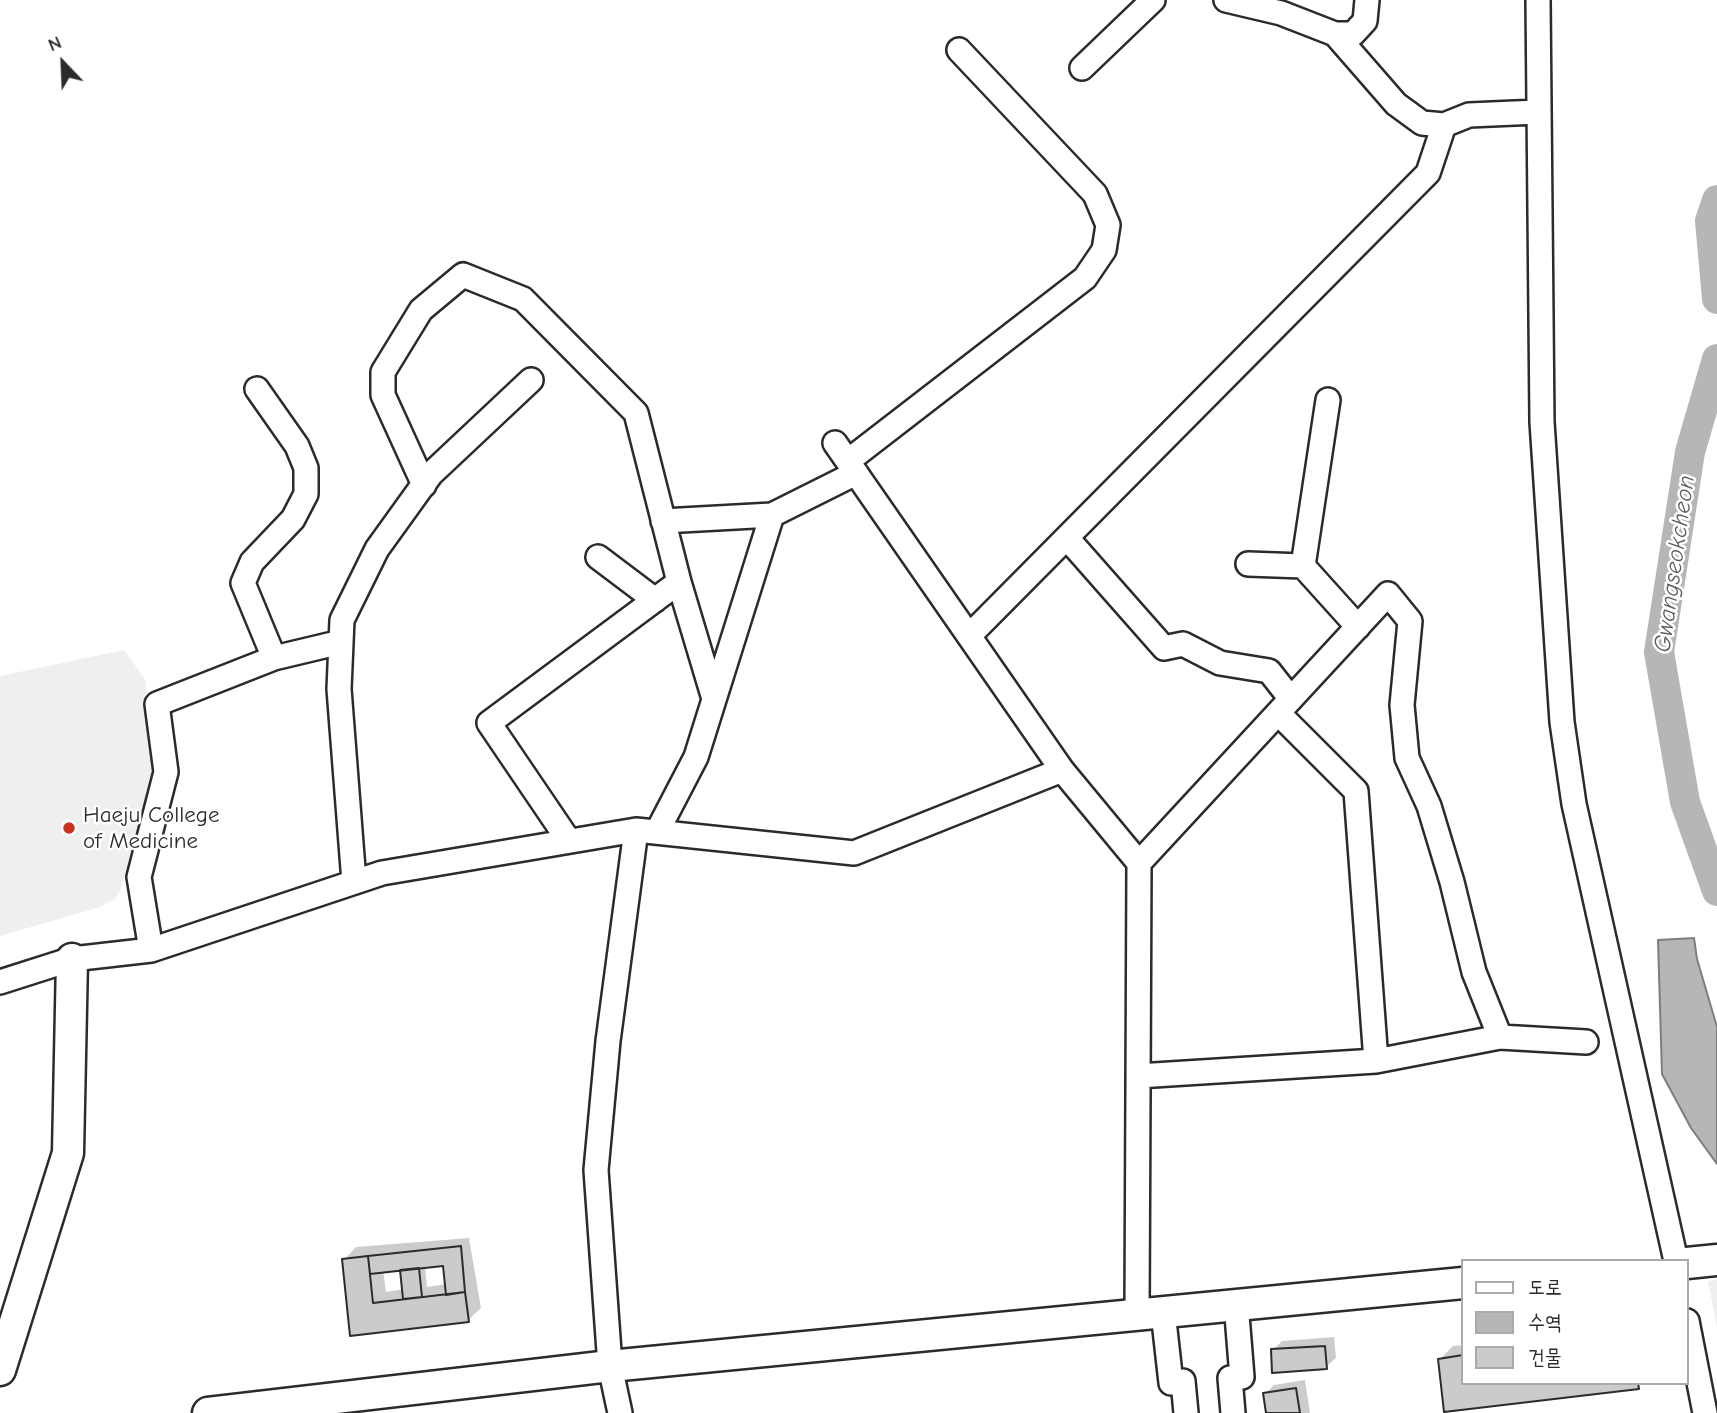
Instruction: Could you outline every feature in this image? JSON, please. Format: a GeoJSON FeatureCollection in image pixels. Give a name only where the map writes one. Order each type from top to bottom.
{"type":"FeatureCollection","features":[{"type":"Feature","properties":{"kind":"main road"},"geometry":{"type":"LineString","coordinates":[[0,1370],[10,1307],[68,1153],[72,959]]}},
{"type":"Feature","properties":{"kind":"main road"},"geometry":{"type":"LineString","coordinates":[[1689,1263],[1717,1259]]}},
{"type":"Feature","properties":{"kind":"main road"},"geometry":{"type":"LineString","coordinates":[[208,1413],[610,1366],[1462,1283]]}},
{"type":"Feature","properties":{"kind":"street"},"geometry":{"type":"LineString","coordinates":[[1082,68],[1153,0]]}},
{"type":"Feature","properties":{"kind":"street"},"geometry":{"type":"LineString","coordinates":[[1226,0],[1281,13],[1335,34],[1353,34],[1365,21],[1367,0]]}},
{"type":"Feature","properties":{"kind":"street"},"geometry":{"type":"LineString","coordinates":[[1538,0],[1542,422],[1566,756],[1676,1259]]}},
{"type":"Feature","properties":{"kind":"street"},"geometry":{"type":"LineString","coordinates":[[1335,34],[1396,104],[1422,123],[1444,125],[1469,115],[1538,112]]}},
{"type":"Feature","properties":{"kind":"street"},"geometry":{"type":"LineString","coordinates":[[663,521],[772,515],[1085,278],[1104,250],[1108,225],[1095,194],[959,50]]}},
{"type":"Feature","properties":{"kind":"street"},"geometry":{"type":"LineString","coordinates":[[969,635],[1428,173],[1444,125]]}},
{"type":"Feature","properties":{"kind":"street"},"geometry":{"type":"LineString","coordinates":[[424,485],[383,395],[383,372],[421,310],[463,275],[523,299],[636,413],[679,582],[713,699]]}},
{"type":"Feature","properties":{"kind":"street"},"geometry":{"type":"LineString","coordinates":[[354,882],[339,689],[342,620],[377,549],[424,485],[531,380]]}},
{"type":"Feature","properties":{"kind":"street"},"geometry":{"type":"LineString","coordinates":[[257,389],[297,446],[306,468],[306,494],[293,519],[252,562],[243,583],[274,658]]}},
{"type":"Feature","properties":{"kind":"street"},"geometry":{"type":"LineString","coordinates":[[1303,566],[1328,400]]}},
{"type":"Feature","properties":{"kind":"street"},"geometry":{"type":"LineString","coordinates":[[846,459],[1062,770],[1139,863],[1138,1076],[1150,1313],[1171,1383],[1183,1381],[1186,1413]]}},
{"type":"Feature","properties":{"kind":"street"},"geometry":{"type":"LineString","coordinates":[[620,1413],[610,1366],[596,1170],[598,1136],[646,831],[696,757],[772,515]]}},
{"type":"Feature","properties":{"kind":"street"},"geometry":{"type":"LineString","coordinates":[[1067,538],[1164,648],[1183,644],[1220,663],[1269,671],[1285,706],[1356,791],[1376,1061]]}},
{"type":"Feature","properties":{"kind":"street"},"geometry":{"type":"LineString","coordinates":[[598,557],[655,600]]}},
{"type":"Feature","properties":{"kind":"street"},"geometry":{"type":"LineString","coordinates":[[1248,564],[1303,566],[1358,627]]}},
{"type":"Feature","properties":{"kind":"street"},"geometry":{"type":"LineString","coordinates":[[569,841],[489,723],[679,582]]}},
{"type":"Feature","properties":{"kind":"street"},"geometry":{"type":"LineString","coordinates":[[1139,863],[1388,594],[1410,621],[1402,705],[1407,758],[1429,806],[1452,882],[1474,972],[1500,1037]]}},
{"type":"Feature","properties":{"kind":"street"},"geometry":{"type":"LineString","coordinates":[[151,950],[139,877],[166,772],[157,704],[274,658],[341,642]]}},
{"type":"Feature","properties":{"kind":"street"},"geometry":{"type":"LineString","coordinates":[[0,982],[72,959],[151,950],[382,873],[569,841],[646,831],[854,853],[1062,770]]}},
{"type":"Feature","properties":{"kind":"street"},"geometry":{"type":"LineString","coordinates":[[1138,1076],[1376,1061],[1500,1037],[1586,1042]]}},
{"type":"Feature","properties":{"kind":"street"},"geometry":{"type":"LineString","coordinates":[[1233,1413],[1230,1378],[1242,1377],[1236,1303]]}},
{"type":"Feature","properties":{"kind":"street"},"geometry":{"type":"LineString","coordinates":[[1689,1331],[1705,1413]]}},
{"type":"Feature","properties":{"kind":"shaded area","name":"Haeju College of Medicine"},"geometry":{"type":"Polygon","coordinates":[[[124,650],[145,679],[154,767],[121,888],[115,899],[97,908],[0,936],[0,676],[124,650]]]}},
{"type":"Feature","properties":{"kind":"shaded area"},"geometry":{"type":"Polygon","coordinates":[[[1717,1280],[1717,1328],[1708,1281],[1717,1280]]]}},
{"type":"Feature","properties":{"kind":"water"},"geometry":{"type":"Polygon","coordinates":[[[1694,938],[1697,959],[1717,1027],[1717,1164],[1691,1128],[1662,1074],[1658,940],[1694,938]]]}},
{"type":"Feature","properties":{"kind":"building"},"geometry":{"type":"Polygon","coordinates":[[[461,1246],[465,1292],[446,1295],[443,1266],[370,1274],[368,1256],[461,1246]]]}},
{"type":"Feature","properties":{"kind":"building"},"geometry":{"type":"Polygon","coordinates":[[[368,1256],[373,1303],[465,1292],[469,1322],[350,1336],[342,1259],[368,1256]]]}},
{"type":"Feature","properties":{"kind":"building"},"geometry":{"type":"Polygon","coordinates":[[[419,1268],[422,1297],[403,1299],[400,1270],[419,1268]]]}},
{"type":"Feature","properties":{"kind":"building"},"geometry":{"type":"Polygon","coordinates":[[[1325,1346],[1327,1369],[1272,1373],[1271,1349],[1325,1346]]]}},
{"type":"Feature","properties":{"kind":"building"},"geometry":{"type":"Polygon","coordinates":[[[1462,1355],[1462,1385],[1638,1385],[1639,1389],[1444,1412],[1438,1359],[1462,1355]]]}},
{"type":"Feature","properties":{"kind":"building"},"geometry":{"type":"Polygon","coordinates":[[[1296,1388],[1300,1413],[1266,1413],[1263,1393],[1296,1388]]]}},
{"type":"Feature","properties":{"kind":"waterway","name":"Gwangseokcheon"},"geometry":{"type":"LineString","coordinates":[[1717,200],[1710,221],[1717,299]]}},
{"type":"Feature","properties":{"kind":"waterway","name":"Gwangseokcheon"},"geometry":{"type":"LineString","coordinates":[[1717,359],[1690,452],[1659,652],[1685,802],[1717,891]]}},
{"type":"Feature","properties":{"kind":"place","name":"Haeju College of Medicine"},"geometry":{"type":"Point","coordinates":[69,828]}}]}
